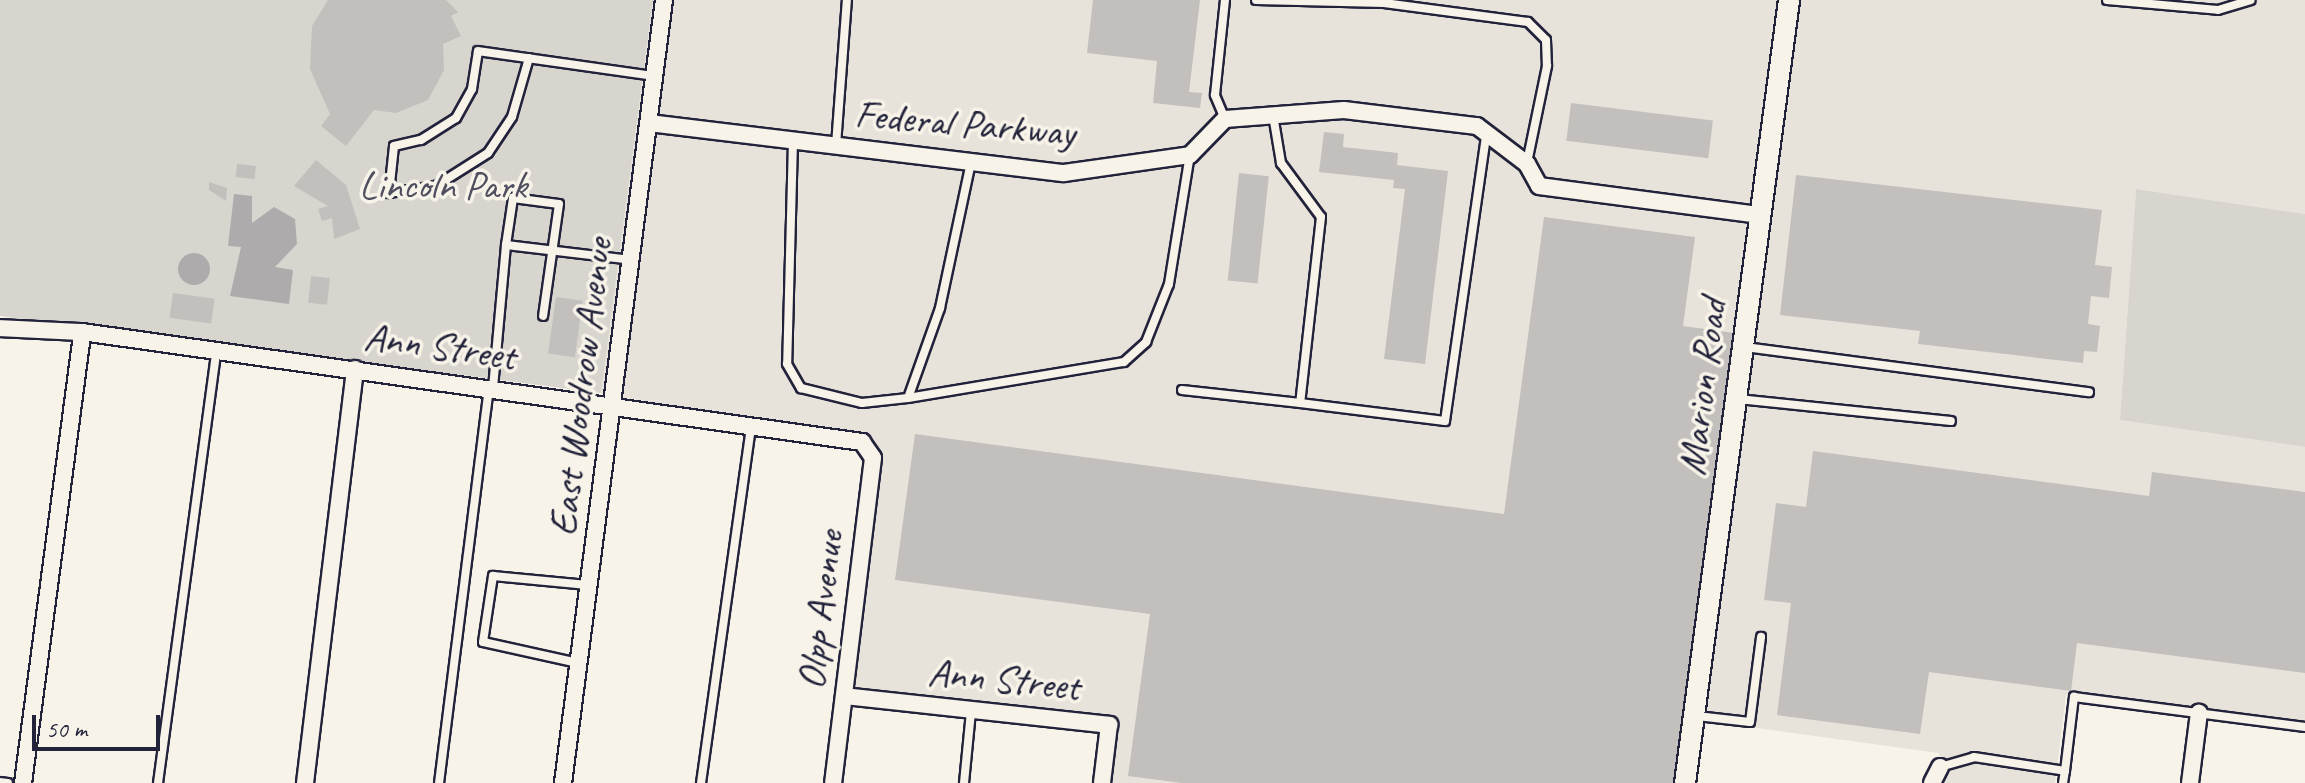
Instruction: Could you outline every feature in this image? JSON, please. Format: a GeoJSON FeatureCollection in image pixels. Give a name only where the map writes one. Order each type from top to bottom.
{"type":"FeatureCollection","features":[{"type":"Feature","properties":{"kind":"street","name":"East Woodrow Avenue"},"geometry":{"type":"LineString","coordinates":[[563,783],[664,0]]}},
{"type":"Feature","properties":{"kind":"street","name":"Marion Road"},"geometry":{"type":"LineString","coordinates":[[1685,783],[1789,0]]}},
{"type":"Feature","properties":{"kind":"street"},"geometry":{"type":"LineString","coordinates":[[1190,155],[1225,119],[1344,110],[1477,126],[1527,164],[1539,186],[1760,215]]}},
{"type":"Feature","properties":{"kind":"street","name":"Federal Parkway"},"geometry":{"type":"LineString","coordinates":[[649,123],[1064,173],[1190,155]]}},
{"type":"Feature","properties":{"kind":"street","name":"Ann Street"},"geometry":{"type":"LineString","coordinates":[[0,328],[82,332],[491,387],[751,425],[869,447]]}},
{"type":"Feature","properties":{"kind":"street"},"geometry":{"type":"LineString","coordinates":[[23,783],[82,332]]}},
{"type":"Feature","properties":{"kind":"street"},"geometry":{"type":"LineString","coordinates":[[305,783],[355,369]]}},
{"type":"Feature","properties":{"kind":"street","name":"Olpp Avenue"},"geometry":{"type":"LineString","coordinates":[[833,783],[873,458],[869,447]]}},
{"type":"Feature","properties":{"kind":"street","name":"Ann Street"},"geometry":{"type":"LineString","coordinates":[[844,696],[1109,725],[1102,783]]}},
{"type":"Feature","properties":{"kind":"street"},"geometry":{"type":"LineString","coordinates":[[2190,783],[2199,713]]}},
{"type":"Feature","properties":{"kind":"lane"},"geometry":{"type":"LineString","coordinates":[[836,145],[847,0]]}},
{"type":"Feature","properties":{"kind":"lane"},"geometry":{"type":"LineString","coordinates":[[1225,0],[1215,95],[1225,119]]}},
{"type":"Feature","properties":{"kind":"lane"},"geometry":{"type":"LineString","coordinates":[[1256,0],[1384,3],[1528,22],[1546,40],[1547,66],[1527,164]]}},
{"type":"Feature","properties":{"kind":"lane"},"geometry":{"type":"LineString","coordinates":[[2107,0],[2218,10],[2251,0]]}},
{"type":"Feature","properties":{"kind":"lane"},"geometry":{"type":"LineString","coordinates":[[529,58],[512,117],[488,153],[436,186],[389,193],[394,146],[431,135],[456,118],[472,89],[478,51],[529,58],[655,76]]}},
{"type":"Feature","properties":{"kind":"lane"},"geometry":{"type":"LineString","coordinates":[[1273,115],[1281,163],[1321,217],[1300,403]]}},
{"type":"Feature","properties":{"kind":"lane"},"geometry":{"type":"LineString","coordinates":[[1182,390],[1445,421],[1486,135]]}},
{"type":"Feature","properties":{"kind":"lane"},"geometry":{"type":"LineString","coordinates":[[793,140],[787,364],[801,388],[862,403],[1124,362],[1146,342],[1169,284],[1190,155]]}},
{"type":"Feature","properties":{"kind":"lane"},"geometry":{"type":"LineString","coordinates":[[908,398],[940,308],[971,162]]}},
{"type":"Feature","properties":{"kind":"lane"},"geometry":{"type":"LineString","coordinates":[[439,783],[513,198],[559,204],[543,316]]}},
{"type":"Feature","properties":{"kind":"lane"},"geometry":{"type":"LineString","coordinates":[[506,245],[631,260]]}},
{"type":"Feature","properties":{"kind":"lane"},"geometry":{"type":"LineString","coordinates":[[1744,347],[2089,392]]}},
{"type":"Feature","properties":{"kind":"lane"},"geometry":{"type":"LineString","coordinates":[[158,783],[216,350]]}},
{"type":"Feature","properties":{"kind":"lane"},"geometry":{"type":"LineString","coordinates":[[1737,399],[1951,421]]}},
{"type":"Feature","properties":{"kind":"lane"},"geometry":{"type":"LineString","coordinates":[[701,783],[751,425]]}},
{"type":"Feature","properties":{"kind":"lane"},"geometry":{"type":"LineString","coordinates":[[579,663],[489,647],[485,627],[493,576],[589,585]]}},
{"type":"Feature","properties":{"kind":"lane"},"geometry":{"type":"LineString","coordinates":[[1696,716],[1750,722],[1761,637]]}},
{"type":"Feature","properties":{"kind":"lane"},"geometry":{"type":"LineString","coordinates":[[2063,783],[2074,697],[2305,727]]}},
{"type":"Feature","properties":{"kind":"lane"},"geometry":{"type":"LineString","coordinates":[[964,783],[971,710]]}},
{"type":"Feature","properties":{"kind":"lane"},"geometry":{"type":"LineString","coordinates":[[1936,775],[1974,757],[2065,771]]}},
{"type":"Feature","properties":{"kind":"lane"},"geometry":{"type":"LineString","coordinates":[[0,782],[8,783]]}},
{"type":"Feature","properties":{"kind":"shaded area"},"geometry":{"type":"Polygon","coordinates":[[[653,0],[2305,0],[2305,214],[2136,189],[2120,420],[2305,447],[2305,723],[2066,695],[2055,783],[1936,783],[1939,753],[1697,720],[1688,783],[1102,783],[1109,731],[843,696],[874,443],[601,393],[653,0]]]}},
{"type":"Feature","properties":{"kind":"shaded area"},"geometry":{"type":"Polygon","coordinates":[[[234,194],[252,196],[252,223],[274,207],[295,219],[297,244],[275,267],[293,270],[289,304],[230,296],[241,247],[228,246],[234,194]]]}},
{"type":"Feature","properties":{"kind":"shaded area"},"geometry":{"type":"Polygon","coordinates":[[[194,253],[205,258],[210,269],[205,280],[194,285],[183,280],[178,269],[183,258],[194,253]]]}},
{"type":"Feature","properties":{"kind":"green space","name":"Lincoln Park"},"geometry":{"type":"Polygon","coordinates":[[[0,0],[653,0],[601,393],[0,316],[0,0]]]}},
{"type":"Feature","properties":{"kind":"green space"},"geometry":{"type":"Polygon","coordinates":[[[2136,189],[2305,214],[2305,447],[2120,420],[2136,189]]]}},
{"type":"Feature","properties":{"kind":"building"},"geometry":{"type":"Polygon","coordinates":[[[328,0],[446,0],[458,12],[451,16],[461,36],[443,44],[444,70],[428,100],[396,113],[374,110],[346,146],[321,126],[330,114],[310,69],[312,26],[328,0]]]}},
{"type":"Feature","properties":{"kind":"building"},"geometry":{"type":"Polygon","coordinates":[[[1093,0],[1200,0],[1189,92],[1202,93],[1200,108],[1153,103],[1157,61],[1087,53],[1093,0]]]}},
{"type":"Feature","properties":{"kind":"building"},"geometry":{"type":"Polygon","coordinates":[[[1571,103],[1713,120],[1708,158],[1566,141],[1571,103]]]}},
{"type":"Feature","properties":{"kind":"building"},"geometry":{"type":"Polygon","coordinates":[[[1324,132],[1344,134],[1343,147],[1398,153],[1397,165],[1448,171],[1425,364],[1384,359],[1405,189],[1393,188],[1394,180],[1319,172],[1324,132]]]}},
{"type":"Feature","properties":{"kind":"building"},"geometry":{"type":"Polygon","coordinates":[[[316,160],[346,185],[360,229],[334,239],[332,218],[322,221],[318,209],[328,206],[294,186],[316,160]]]}},
{"type":"Feature","properties":{"kind":"building"},"geometry":{"type":"Polygon","coordinates":[[[237,164],[256,166],[255,179],[236,177],[237,164]]]}},
{"type":"Feature","properties":{"kind":"building"},"geometry":{"type":"Polygon","coordinates":[[[1239,173],[1269,176],[1258,284],[1228,280],[1239,173]]]}},
{"type":"Feature","properties":{"kind":"building"},"geometry":{"type":"Polygon","coordinates":[[[1796,175],[2102,210],[2095,265],[2112,267],[2109,298],[2091,296],[2088,324],[2100,326],[2097,352],[2084,351],[2083,363],[1918,344],[1920,331],[1780,315],[1796,175]]]}},
{"type":"Feature","properties":{"kind":"building"},"geometry":{"type":"Polygon","coordinates":[[[209,182],[227,188],[226,201],[209,190],[209,182]]]}},
{"type":"Feature","properties":{"kind":"building"},"geometry":{"type":"Polygon","coordinates":[[[1544,217],[1695,237],[1683,326],[1734,333],[1673,783],[1182,783],[1128,776],[1150,614],[895,580],[915,434],[1504,514],[1544,217]]]}},
{"type":"Feature","properties":{"kind":"building"},"geometry":{"type":"Polygon","coordinates":[[[311,276],[330,278],[327,305],[308,303],[311,276]]]}},
{"type":"Feature","properties":{"kind":"building"},"geometry":{"type":"Polygon","coordinates":[[[173,293],[215,299],[211,324],[170,318],[173,293]]]}},
{"type":"Feature","properties":{"kind":"building"},"geometry":{"type":"Polygon","coordinates":[[[556,297],[583,301],[575,357],[548,353],[556,297]]]}},
{"type":"Feature","properties":{"kind":"building"},"geometry":{"type":"Polygon","coordinates":[[[1813,451],[2149,496],[2152,472],[2305,492],[2305,673],[2077,643],[2071,691],[1929,672],[1920,734],[1777,715],[1791,603],[1764,600],[1776,503],[1806,507],[1813,451]]]}}]}
